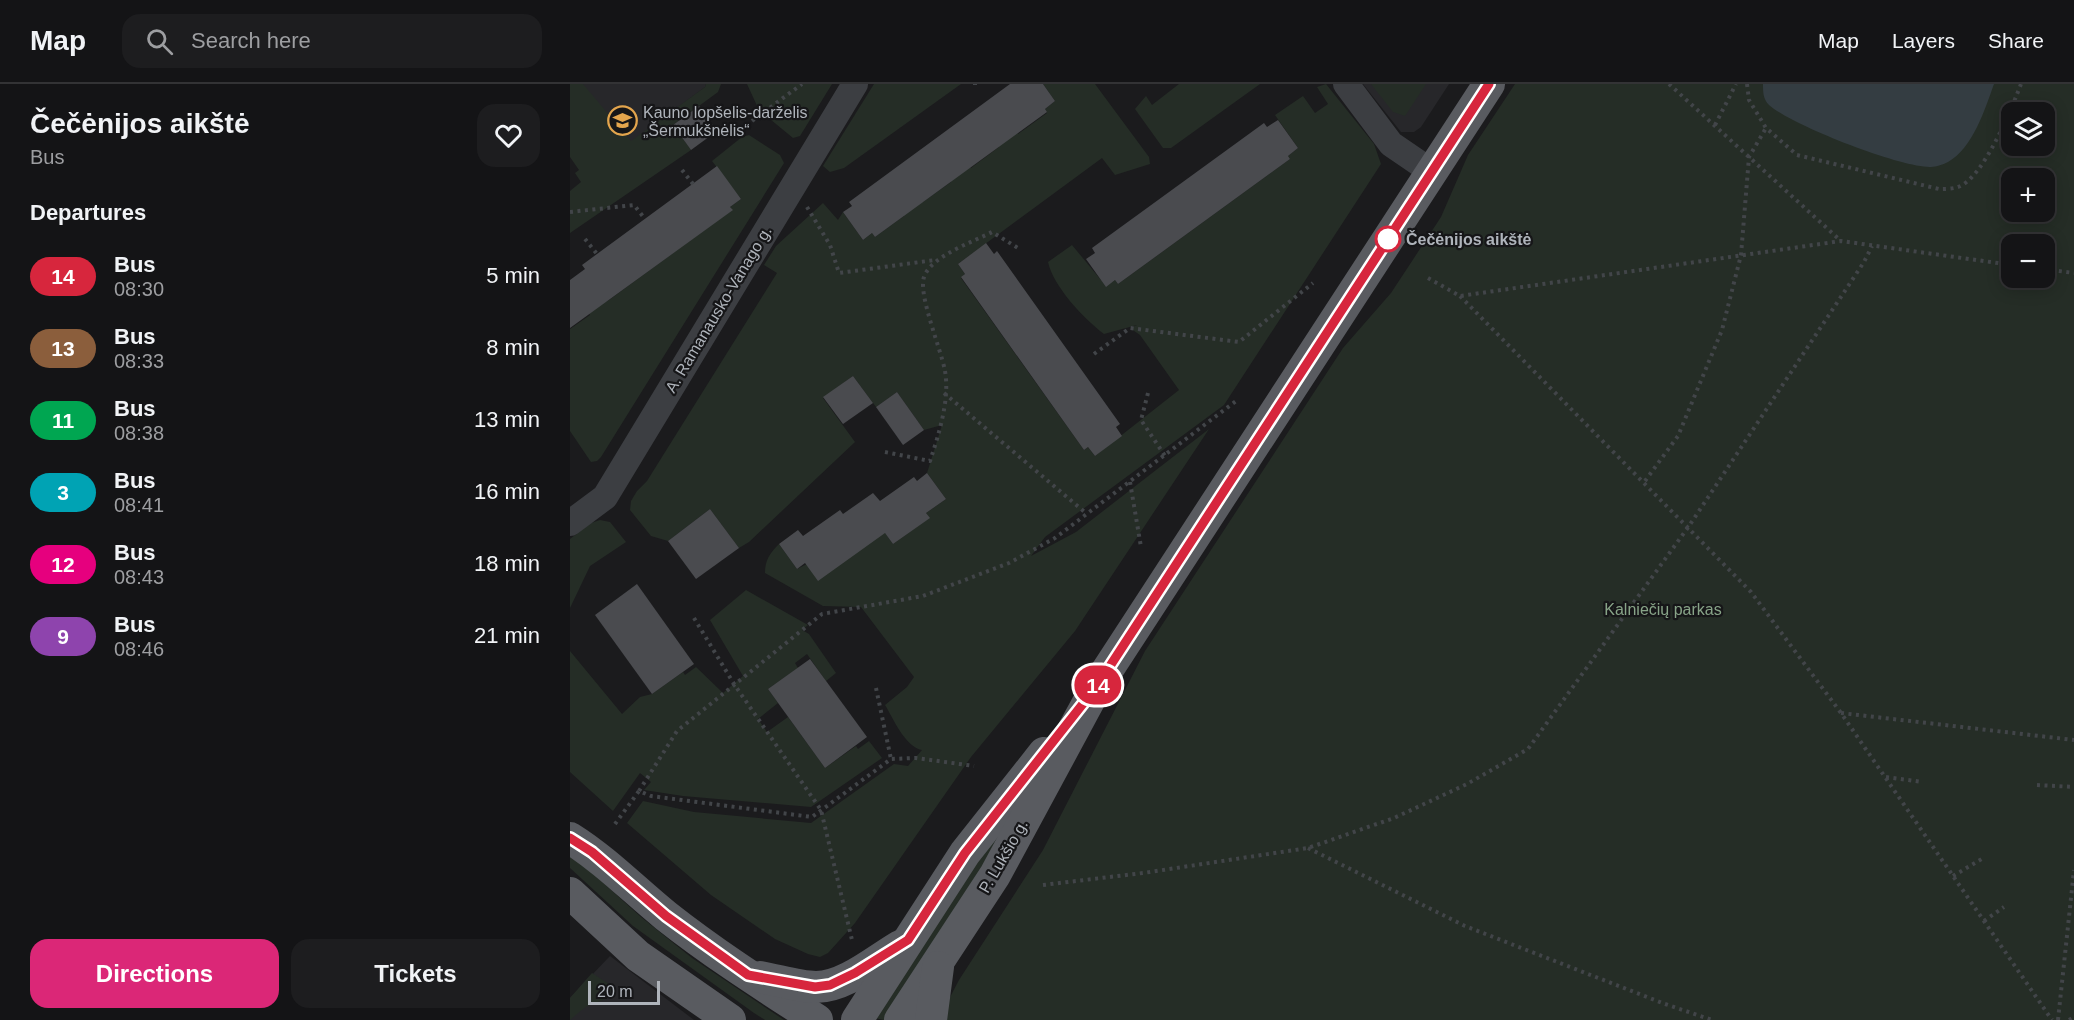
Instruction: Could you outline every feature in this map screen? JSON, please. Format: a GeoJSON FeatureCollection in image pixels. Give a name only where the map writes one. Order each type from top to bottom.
{"type":"FeatureCollection","features":[{"type":"Feature","properties":{"kind":"main road","name":"P. Lukšio g."},"geometry":{"type":"LineString","coordinates":[[900,1020],[995,875],[1097,686],[1489,84]]}},
{"type":"Feature","properties":{"kind":"main road","name":"P. Lukšio g."},"geometry":{"type":"LineString","coordinates":[[857,1020],[965,853],[1097,686]]}},
{"type":"Feature","properties":{"kind":"main road"},"geometry":{"type":"LineString","coordinates":[[570,838],[592,852],[666,916],[748,975],[817,1020]]}},
{"type":"Feature","properties":{"kind":"main road"},"geometry":{"type":"LineString","coordinates":[[570,893],[638,956],[729,1020]]}},
{"type":"Feature","properties":{"kind":"main road"},"geometry":{"type":"LineString","coordinates":[[748,975],[815,987],[830,985],[855,973],[908,940]]}},
{"type":"Feature","properties":{"kind":"main road"},"geometry":{"type":"LineString","coordinates":[[931,1020],[939,960]]}},
{"type":"Feature","properties":{"kind":"street","name":"A. Ramanausko-Vanago g."},"geometry":{"type":"LineString","coordinates":[[570,523],[605,497],[855,84]]}},
{"type":"Feature","properties":{"kind":"street"},"geometry":{"type":"LineString","coordinates":[[1346,84],[1391,144],[1432,172]]}},
{"type":"Feature","properties":{"kind":"path"},"geometry":{"type":"LineString","coordinates":[[752,121],[802,84]]}},
{"type":"Feature","properties":{"kind":"path"},"geometry":{"type":"LineString","coordinates":[[1670,84],[1841,241]]}},
{"type":"Feature","properties":{"kind":"path"},"geometry":{"type":"LineString","coordinates":[[1715,125],[1736,84]]}},
{"type":"Feature","properties":{"kind":"path"},"geometry":{"type":"LineString","coordinates":[[1748,84],[1749,100],[1766,128],[1797,155],[1939,189],[1959,187],[1976,173],[1993,147],[2021,84]]}},
{"type":"Feature","properties":{"kind":"path"},"geometry":{"type":"LineString","coordinates":[[1645,481],[1678,436],[1722,330],[1741,255],[1749,157],[1766,128]]}},
{"type":"Feature","properties":{"kind":"path"},"geometry":{"type":"LineString","coordinates":[[682,170],[693,184]]}},
{"type":"Feature","properties":{"kind":"path"},"geometry":{"type":"LineString","coordinates":[[805,203],[830,245],[839,273],[935,260],[992,232],[1018,248]]}},
{"type":"Feature","properties":{"kind":"path"},"geometry":{"type":"LineString","coordinates":[[570,212],[634,205],[645,219]]}},
{"type":"Feature","properties":{"kind":"path"},"geometry":{"type":"LineString","coordinates":[[585,239],[597,254]]}},
{"type":"Feature","properties":{"kind":"path"},"geometry":{"type":"LineString","coordinates":[[1460,296],[1841,241],[2001,264]]}},
{"type":"Feature","properties":{"kind":"path"},"geometry":{"type":"LineString","coordinates":[[1043,885],[1143,873],[1308,848],[1394,818],[1467,784],[1528,749],[1689,526],[1872,246]]}},
{"type":"Feature","properties":{"kind":"path"},"geometry":{"type":"LineString","coordinates":[[885,452],[930,460],[942,425],[945,373],[926,301],[924,277],[935,260]]}},
{"type":"Feature","properties":{"kind":"path"},"geometry":{"type":"LineString","coordinates":[[2055,270],[2074,273]]}},
{"type":"Feature","properties":{"kind":"path"},"geometry":{"type":"LineString","coordinates":[[1428,278],[1460,296],[1645,481],[1751,592],[1841,713],[2052,1020]]}},
{"type":"Feature","properties":{"kind":"path"},"geometry":{"type":"LineString","coordinates":[[1094,354],[1130,328],[1239,342],[1313,283]]}},
{"type":"Feature","properties":{"kind":"path"},"geometry":{"type":"LineString","coordinates":[[944,393],[1087,514]]}},
{"type":"Feature","properties":{"kind":"path"},"geometry":{"type":"LineString","coordinates":[[1148,393],[1141,420],[1165,456]]}},
{"type":"Feature","properties":{"kind":"path"},"geometry":{"type":"LineString","coordinates":[[615,824],[639,791],[676,731],[822,614],[923,596],[1009,563],[1055,538],[1236,401]]}},
{"type":"Feature","properties":{"kind":"path"},"geometry":{"type":"LineString","coordinates":[[1130,482],[1141,547]]}},
{"type":"Feature","properties":{"kind":"path"},"geometry":{"type":"LineString","coordinates":[[694,618],[734,684],[821,810],[852,940]]}},
{"type":"Feature","properties":{"kind":"path"},"geometry":{"type":"LineString","coordinates":[[876,688],[891,759]]}},
{"type":"Feature","properties":{"kind":"path"},"geometry":{"type":"LineString","coordinates":[[1841,713],[2074,740]]}},
{"type":"Feature","properties":{"kind":"path"},"geometry":{"type":"LineString","coordinates":[[639,791],[651,796],[812,817],[891,759],[916,758],[974,766]]}},
{"type":"Feature","properties":{"kind":"path"},"geometry":{"type":"LineString","coordinates":[[1886,777],[1923,782]]}},
{"type":"Feature","properties":{"kind":"path"},"geometry":{"type":"LineString","coordinates":[[2037,785],[2074,787]]}},
{"type":"Feature","properties":{"kind":"path"},"geometry":{"type":"LineString","coordinates":[[1308,848],[1465,926],[1712,1020]]}},
{"type":"Feature","properties":{"kind":"path"},"geometry":{"type":"LineString","coordinates":[[1953,876],[1985,857]]}},
{"type":"Feature","properties":{"kind":"path"},"geometry":{"type":"LineString","coordinates":[[2058,1020],[2074,870]]}},
{"type":"Feature","properties":{"kind":"path"},"geometry":{"type":"LineString","coordinates":[[1984,921],[2004,907]]}},
{"type":"Feature","properties":{"kind":"path"},"geometry":{"type":"LineString","coordinates":[[2069,1020],[2074,1017]]}},
{"type":"Feature","properties":{"kind":"shaded area","name":"Kauno lopšelis-darželis „Šermukšnėlis“"},"geometry":{"type":"Polygon","coordinates":[[[570,84],[706,84],[631,142],[570,84]]]}},
{"type":"Feature","properties":{"kind":"shaded area"},"geometry":{"type":"Polygon","coordinates":[[[1363,84],[1449,84],[1421,127],[1414,132],[1401,132],[1363,84]]]}},
{"type":"Feature","properties":{"kind":"shaded area"},"geometry":{"type":"Polygon","coordinates":[[[1763,84],[1994,84],[1971,138],[1957,156],[1948,162],[1931,167],[1896,161],[1872,153],[1799,123],[1769,105],[1764,98],[1763,84]]]}},
{"type":"Feature","properties":{"kind":"shaded area"},"geometry":{"type":"Polygon","coordinates":[[[610,956],[694,1020],[570,1020],[570,998],[610,956]]]}},
{"type":"Feature","properties":{"kind":"green space"},"geometry":{"type":"Polygon","coordinates":[[[570,84],[583,84],[631,141],[706,84],[721,84],[718,92],[673,125],[691,150],[570,233],[570,191],[581,182],[575,173],[579,170],[570,157],[570,84]]]}},
{"type":"Feature","properties":{"kind":"green space"},"geometry":{"type":"Polygon","coordinates":[[[747,84],[832,84],[800,136],[793,138],[759,110],[747,84]]]}},
{"type":"Feature","properties":{"kind":"green space"},"geometry":{"type":"Polygon","coordinates":[[[874,84],[961,84],[844,168],[830,172],[823,166],[874,84]]]}},
{"type":"Feature","properties":{"kind":"green space"},"geometry":{"type":"Polygon","coordinates":[[[1043,84],[1095,84],[1149,157],[1150,164],[1115,175],[1102,158],[958,264],[965,274],[961,278],[1084,450],[1088,447],[1095,456],[1179,390],[1140,335],[1130,328],[1137,325],[1104,334],[1070,301],[1056,281],[1048,262],[1072,245],[1106,286],[1115,280],[1118,284],[1290,159],[1288,156],[1298,148],[1275,115],[1303,96],[1315,113],[1328,104],[1317,87],[1326,84],[1374,144],[1381,164],[1224,405],[1045,537],[1031,556],[1076,532],[1209,429],[1075,631],[971,757],[855,923],[828,953],[820,957],[808,954],[775,939],[711,895],[627,823],[643,801],[694,812],[811,823],[894,764],[908,766],[922,750],[910,744],[905,738],[885,705],[907,687],[914,677],[861,607],[823,606],[765,573],[765,568],[773,550],[779,544],[797,569],[881,527],[893,544],[929,518],[926,513],[946,499],[927,473],[942,425],[924,430],[897,392],[876,407],[853,376],[823,398],[855,442],[749,542],[739,548],[710,509],[668,541],[651,536],[630,510],[631,501],[647,481],[777,273],[764,265],[776,246],[823,203],[838,220],[843,212],[863,240],[872,233],[875,237],[904,216],[902,212],[920,198],[923,202],[951,182],[948,177],[967,164],[971,168],[999,147],[997,143],[1015,130],[1018,134],[1047,113],[1045,109],[1055,101],[1043,84]]]}},
{"type":"Feature","properties":{"kind":"green space"},"geometry":{"type":"Polygon","coordinates":[[[1179,84],[1260,84],[1171,148],[1163,148],[1135,109],[1146,96],[1152,105],[1179,84]]]}},
{"type":"Feature","properties":{"kind":"green space"},"geometry":{"type":"Polygon","coordinates":[[[1371,84],[1426,84],[1405,116],[1393,112],[1371,84]]]}},
{"type":"Feature","properties":{"kind":"green space","name":"Kalniečių parkas"},"geometry":{"type":"Polygon","coordinates":[[[1515,84],[2074,84],[2074,1020],[943,1020],[945,1007],[959,980],[1043,850],[1145,651],[1343,348],[1391,293],[1441,217],[1468,155],[1515,84]]]}},
{"type":"Feature","properties":{"kind":"green space"},"geometry":{"type":"Polygon","coordinates":[[[749,135],[780,155],[784,163],[601,457],[591,462],[570,431],[570,329],[590,315],[587,310],[609,300],[732,210],[730,207],[741,199],[712,161],[742,137],[749,135]]]}},
{"type":"Feature","properties":{"kind":"green space"},"geometry":{"type":"Polygon","coordinates":[[[600,520],[610,522],[626,542],[590,566],[570,608],[570,539],[591,523],[600,520]]]}},
{"type":"Feature","properties":{"kind":"green space"},"geometry":{"type":"Polygon","coordinates":[[[746,590],[808,625],[802,630],[809,634],[836,673],[826,681],[807,654],[795,663],[798,668],[768,689],[778,703],[758,719],[767,732],[788,717],[825,768],[856,746],[858,749],[869,741],[882,758],[811,807],[683,796],[644,790],[651,782],[640,773],[613,811],[570,772],[570,651],[622,714],[640,697],[652,694],[683,672],[685,675],[696,667],[723,693],[743,676],[710,620],[746,590]]]}},
{"type":"Feature","properties":{"kind":"green space"},"geometry":{"type":"Polygon","coordinates":[[[995,837],[999,839],[978,876],[884,1020],[874,1018],[988,841],[995,837]]]}},
{"type":"Feature","properties":{"kind":"green space"},"geometry":{"type":"Polygon","coordinates":[[[570,853],[641,917],[692,958],[784,1020],[765,1020],[633,926],[570,868],[570,853]]]}},
{"type":"Feature","properties":{"kind":"green space"},"geometry":{"type":"Polygon","coordinates":[[[592,973],[612,986],[611,991],[606,998],[586,1007],[570,1020],[570,998],[592,973]]]}},
{"type":"Feature","properties":{"kind":"building"},"geometry":{"type":"Polygon","coordinates":[[[1010,84],[1043,84],[1055,101],[1045,109],[1047,112],[875,237],[872,233],[863,240],[843,212],[852,206],[849,202],[1010,84]]]}},
{"type":"Feature","properties":{"kind":"building"},"geometry":{"type":"Polygon","coordinates":[[[699,106],[717,131],[691,150],[673,125],[699,106]]]}},
{"type":"Feature","properties":{"kind":"building"},"geometry":{"type":"Polygon","coordinates":[[[1278,120],[1298,148],[1288,156],[1290,159],[1118,284],[1115,280],[1106,287],[1086,259],[1095,253],[1092,248],[1264,123],[1267,127],[1278,120]]]}},
{"type":"Feature","properties":{"kind":"building"},"geometry":{"type":"Polygon","coordinates":[[[717,166],[741,199],[730,207],[733,210],[570,328],[570,280],[585,269],[582,265],[717,166]]]}},
{"type":"Feature","properties":{"kind":"building"},"geometry":{"type":"Polygon","coordinates":[[[986,243],[994,254],[997,251],[1120,424],[1116,427],[1122,436],[1095,456],[1088,447],[1084,450],[961,277],[965,274],[958,264],[986,243]]]}},
{"type":"Feature","properties":{"kind":"building"},"geometry":{"type":"Polygon","coordinates":[[[853,376],[873,403],[843,424],[823,397],[853,376]]]}},
{"type":"Feature","properties":{"kind":"building"},"geometry":{"type":"Polygon","coordinates":[[[897,392],[924,430],[903,445],[876,407],[897,392]]]}},
{"type":"Feature","properties":{"kind":"building"},"geometry":{"type":"Polygon","coordinates":[[[927,473],[946,499],[926,513],[930,518],[893,544],[885,533],[818,581],[805,563],[797,569],[779,544],[798,530],[803,536],[840,510],[843,514],[873,493],[880,501],[914,477],[917,481],[927,473]]]}},
{"type":"Feature","properties":{"kind":"building"},"geometry":{"type":"Polygon","coordinates":[[[710,509],[739,548],[696,579],[668,541],[710,509]]]}},
{"type":"Feature","properties":{"kind":"building"},"geometry":{"type":"Polygon","coordinates":[[[637,584],[694,664],[652,694],[595,615],[637,584]]]}},
{"type":"Feature","properties":{"kind":"building"},"geometry":{"type":"Polygon","coordinates":[[[810,659],[867,737],[825,768],[768,689],[810,659]]]}},
{"type":"Feature","properties":{"kind":"bus line","name":"14"},"geometry":{"type":"LineString","coordinates":[[570,838],[592,852],[666,916],[748,975],[815,987],[830,985],[855,973],[908,940],[965,853],[1097,686],[1489,84]]}},
{"type":"Feature","properties":{"kind":"place","name":"Kauno lopšelis-darželis „Šermukšnėlis“"},"geometry":{"type":"Point","coordinates":[622,121]}},
{"type":"Feature","properties":{"kind":"place","name":"Čečėnijos aikštė"},"geometry":{"type":"Point","coordinates":[1388,239]}}]}
